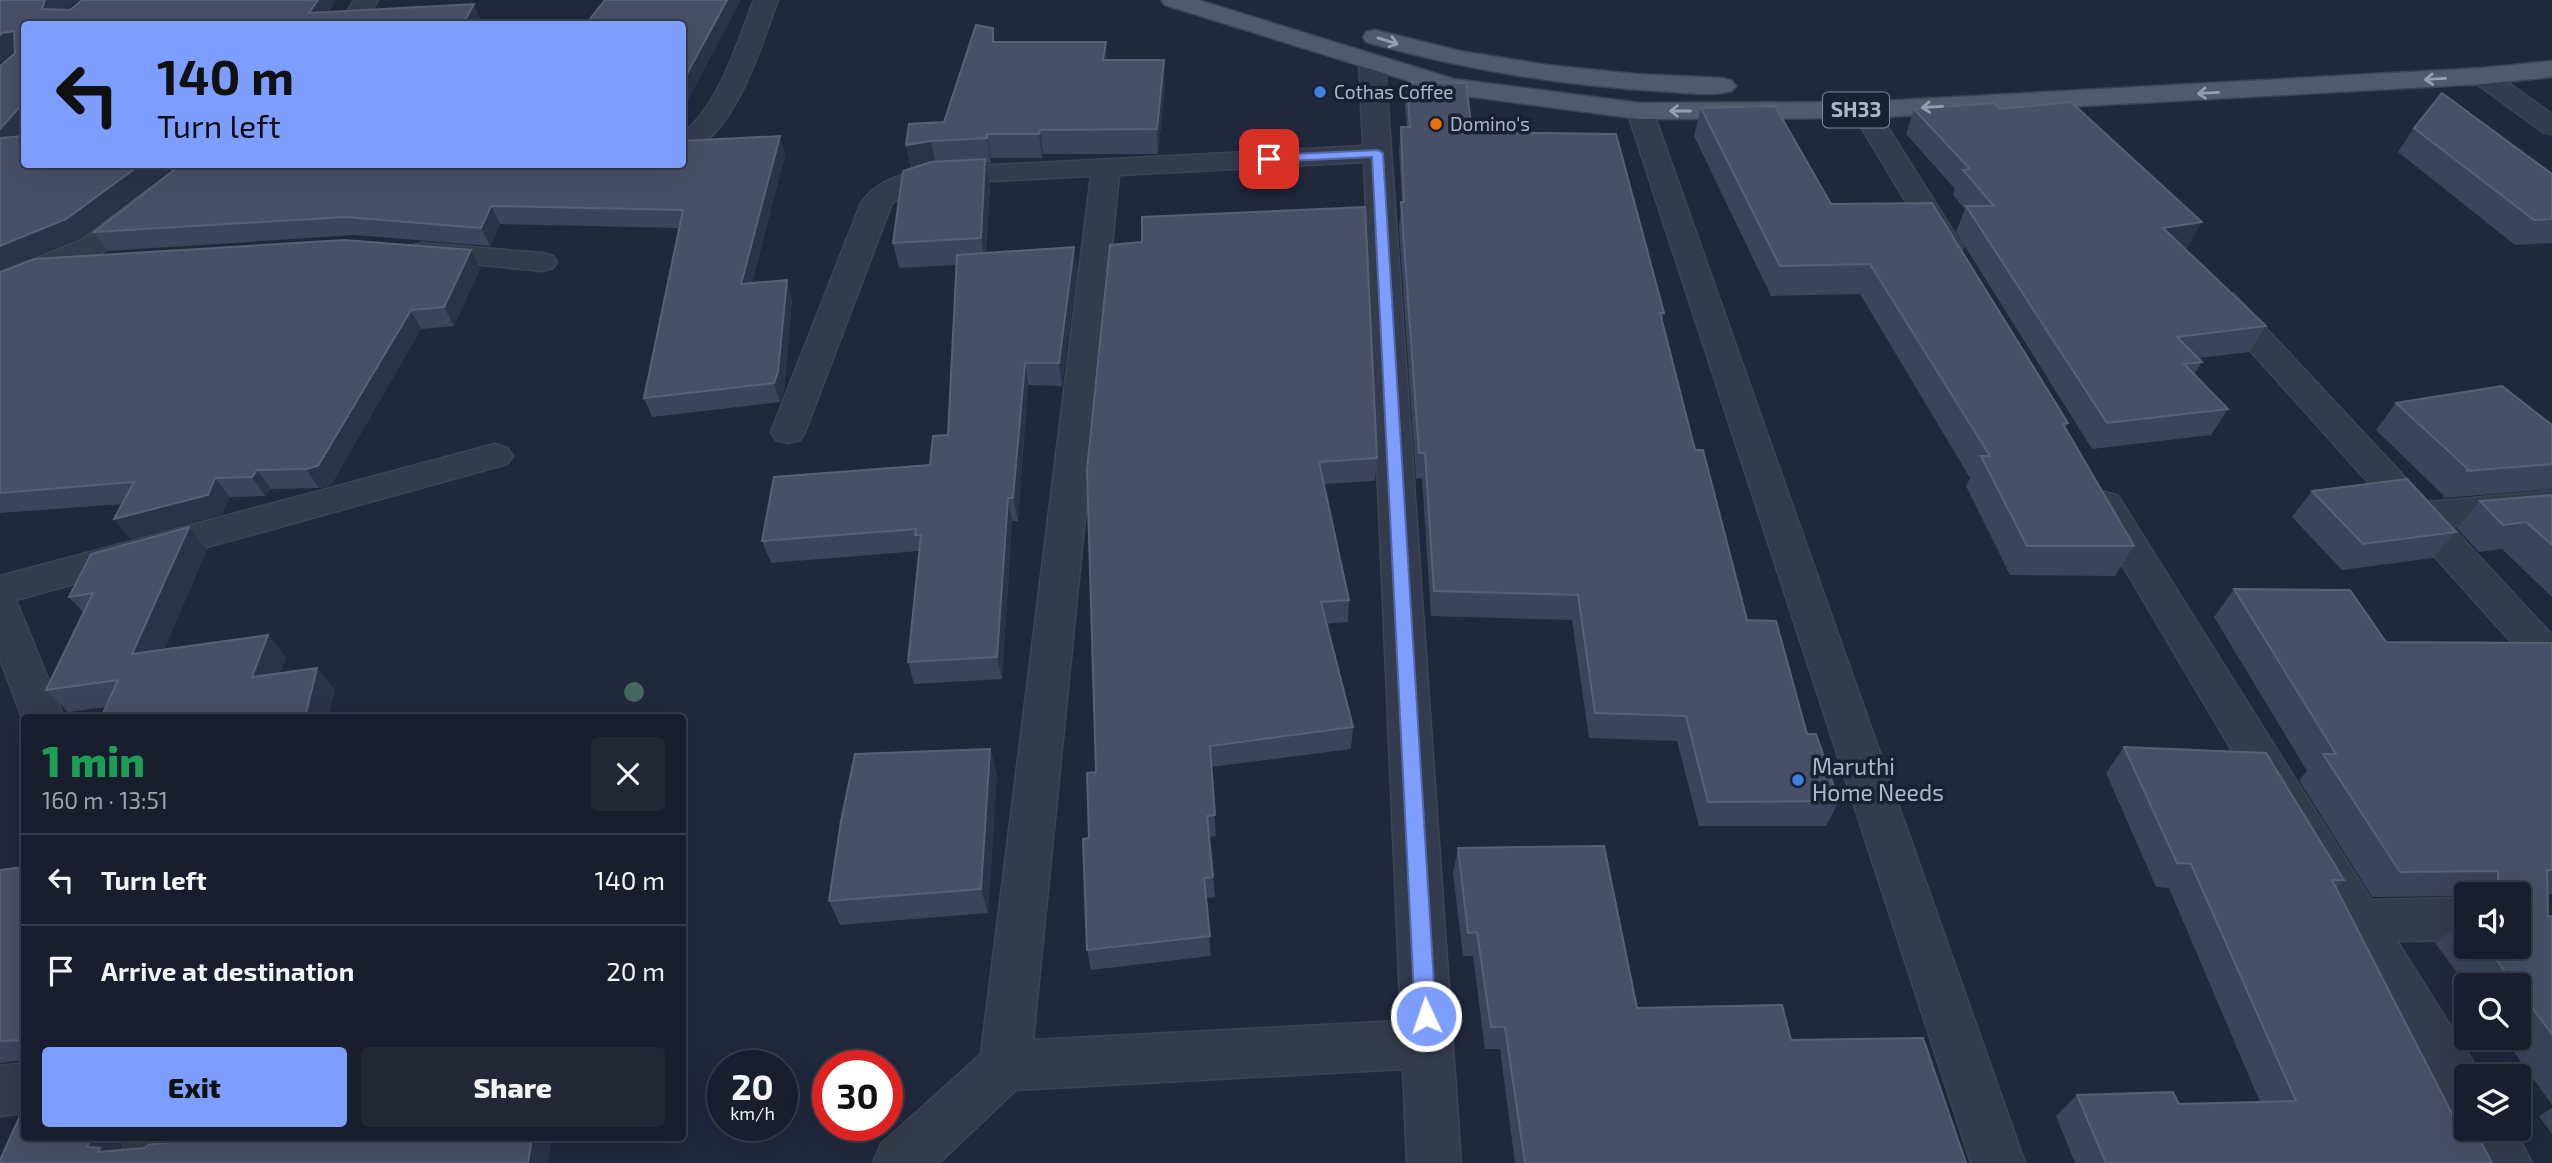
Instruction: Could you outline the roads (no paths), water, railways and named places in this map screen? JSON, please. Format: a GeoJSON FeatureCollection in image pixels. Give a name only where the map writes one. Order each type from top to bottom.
{"type":"FeatureCollection","features":[{"type":"Feature","properties":{"kind":"main road","name":"SH33"},"geometry":{"type":"LineString","coordinates":[[1172,0],[1451,86],[1640,111],[1864,110],[2482,76],[2552,69]]}},
{"type":"Feature","properties":{"kind":"main road"},"geometry":{"type":"LineString","coordinates":[[1252,0],[1284,9]]}},
{"type":"Feature","properties":{"kind":"main road","name":"SH33"},"geometry":{"type":"LineString","coordinates":[[1351,30],[1404,46],[1534,71],[1675,85],[1830,88],[2055,79],[2260,65]]}},
{"type":"Feature","properties":{"kind":"street"},"geometry":{"type":"LineString","coordinates":[[354,21],[366,0]]}},
{"type":"Feature","properties":{"kind":"street"},"geometry":{"type":"LineString","coordinates":[[686,143],[703,132],[721,107],[766,0]]}},
{"type":"Feature","properties":{"kind":"street"},"geometry":{"type":"LineString","coordinates":[[1372,62],[1434,1163]]}},
{"type":"Feature","properties":{"kind":"street"},"geometry":{"type":"LineString","coordinates":[[2482,76],[2552,126]]}},
{"type":"Feature","properties":{"kind":"street"},"geometry":{"type":"LineString","coordinates":[[1864,110],[1968,281]]}},
{"type":"Feature","properties":{"kind":"street"},"geometry":{"type":"LineString","coordinates":[[1640,111],[1998,1163]]}},
{"type":"Feature","properties":{"kind":"street"},"geometry":{"type":"LineString","coordinates":[[788,432],[875,204],[886,192],[909,181],[936,176],[1378,153]]}},
{"type":"Feature","properties":{"kind":"street"},"geometry":{"type":"LineString","coordinates":[[1004,1066],[1107,167]]}},
{"type":"Feature","properties":{"kind":"street"},"geometry":{"type":"LineString","coordinates":[[0,284],[92,246],[195,168]]}},
{"type":"Feature","properties":{"kind":"street"},"geometry":{"type":"LineString","coordinates":[[395,250],[542,262]]}},
{"type":"Feature","properties":{"kind":"street"},"geometry":{"type":"LineString","coordinates":[[48,266],[116,262]]}},
{"type":"Feature","properties":{"kind":"street"},"geometry":{"type":"LineString","coordinates":[[2203,279],[2552,662]]}},
{"type":"Feature","properties":{"kind":"street"},"geometry":{"type":"LineString","coordinates":[[0,590],[495,456]]}},
{"type":"Feature","properties":{"kind":"street"},"geometry":{"type":"LineString","coordinates":[[2084,471],[2454,1078]]}},
{"type":"Feature","properties":{"kind":"street"},"geometry":{"type":"LineString","coordinates":[[2420,516],[2552,503]]}},
{"type":"Feature","properties":{"kind":"street"},"geometry":{"type":"LineString","coordinates":[[0,606],[41,714]]}},
{"type":"Feature","properties":{"kind":"street"},"geometry":{"type":"LineString","coordinates":[[2359,921],[2454,919]]}},
{"type":"Feature","properties":{"kind":"street"},"geometry":{"type":"LineString","coordinates":[[900,1163],[1004,1066],[1427,1044]]}},
{"type":"Feature","properties":{"kind":"street"},"geometry":{"type":"LineString","coordinates":[[144,1163],[152,1141]]}},
{"type":"Feature","properties":{"kind":"street"},"geometry":{"type":"LineString","coordinates":[[2491,1141],[2505,1163]]}},
{"type":"Feature","properties":{"kind":"place","name":"Cothas Coffee"},"geometry":{"type":"Point","coordinates":[1320,92]}},
{"type":"Feature","properties":{"kind":"place","name":"Domino's"},"geometry":{"type":"Point","coordinates":[1436,124]}},
{"type":"Feature","properties":{"kind":"place","name":"Maruthi Home Needs"},"geometry":{"type":"Point","coordinates":[1798,780]}}]}
